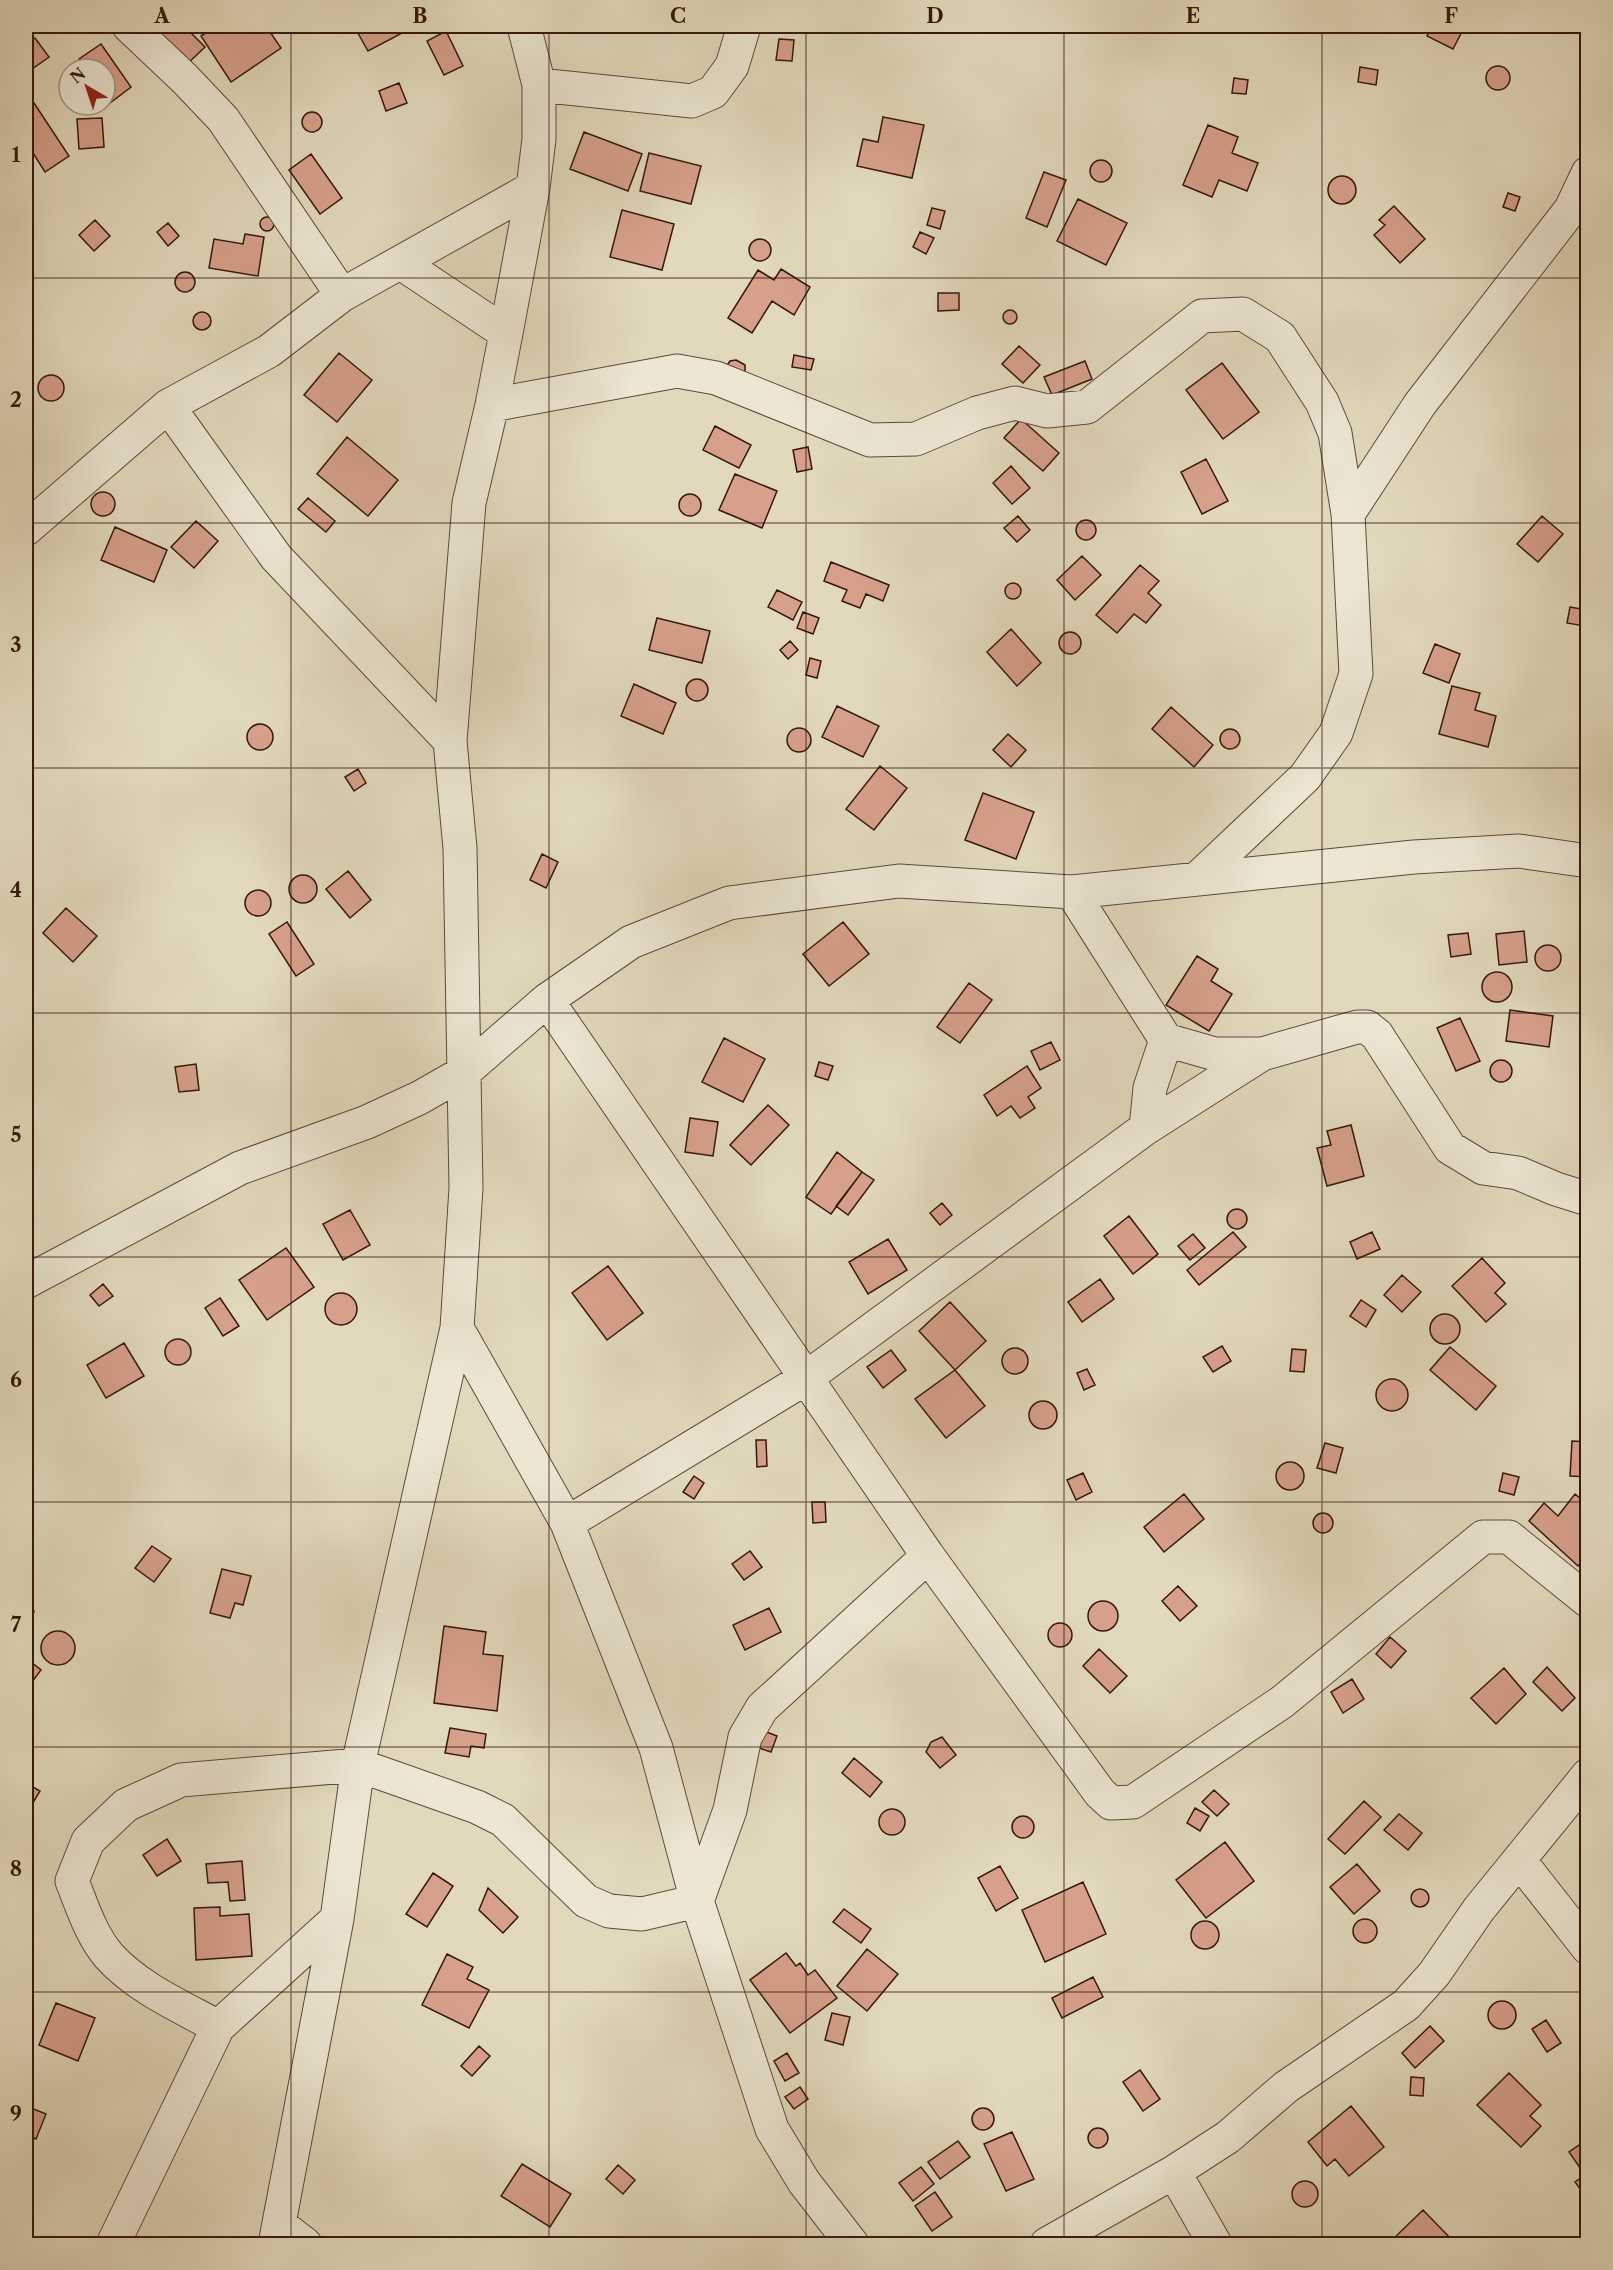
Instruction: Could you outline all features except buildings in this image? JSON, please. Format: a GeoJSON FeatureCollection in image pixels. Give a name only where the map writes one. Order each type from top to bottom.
{"type":"FeatureCollection","features":[{"type":"Feature","properties":{"kind":"street"},"geometry":{"type":"LineString","coordinates":[[129,26],[223,119],[342,295]]}},
{"type":"Feature","properties":{"kind":"street"},"geometry":{"type":"LineString","coordinates":[[305,2244],[277,2234],[338,1919],[358,1765],[458,1328],[466,1188],[460,848],[450,741],[468,503],[492,405],[533,188],[539,139],[539,85],[524,26]]}},
{"type":"Feature","properties":{"kind":"street"},"geometry":{"type":"LineString","coordinates":[[539,85],[692,101],[712,92],[732,66],[744,26]]}},
{"type":"Feature","properties":{"kind":"street"},"geometry":{"type":"LineString","coordinates":[[1348,514],[1420,404],[1571,208],[1587,173]]}},
{"type":"Feature","properties":{"kind":"street"},"geometry":{"type":"LineString","coordinates":[[26,529],[168,406],[268,351],[342,295],[533,188]]}},
{"type":"Feature","properties":{"kind":"street"},"geometry":{"type":"LineString","coordinates":[[401,263],[506,333]]}},
{"type":"Feature","properties":{"kind":"street"},"geometry":{"type":"LineString","coordinates":[[492,405],[678,371],[716,378],[870,440],[916,439],[977,413],[1015,403],[1047,411],[1086,407],[1202,316],[1243,314],[1280,337],[1322,402],[1335,433],[1348,514],[1356,674],[1336,733],[1305,777],[1277,806],[1197,879]]}},
{"type":"Feature","properties":{"kind":"street"},"geometry":{"type":"LineString","coordinates":[[168,406],[276,557],[450,741]]}},
{"type":"Feature","properties":{"kind":"street"},"geometry":{"type":"LineString","coordinates":[[26,1282],[240,1168],[367,1122],[419,1098],[463,1073],[547,1000],[631,942],[729,903],[899,881],[1071,892],[1414,857],[1519,852],[1587,861]]}},
{"type":"Feature","properties":{"kind":"street"},"geometry":{"type":"LineString","coordinates":[[1071,892],[1166,1040],[1215,1054],[1262,1054],[1357,1027],[1366,1027],[1377,1035],[1450,1148],[1483,1167],[1518,1173],[1587,1199]]}},
{"type":"Feature","properties":{"kind":"street"},"geometry":{"type":"LineString","coordinates":[[547,1000],[928,1556],[1100,1793],[1111,1803],[1133,1802],[1282,1702],[1483,1537],[1509,1537],[1587,1600]]}},
{"type":"Feature","properties":{"kind":"street"},"geometry":{"type":"LineString","coordinates":[[1146,1128],[1150,1088],[1166,1040]]}},
{"type":"Feature","properties":{"kind":"street"},"geometry":{"type":"LineString","coordinates":[[567,1523],[806,1378],[1146,1128],[1262,1054]]}},
{"type":"Feature","properties":{"kind":"street"},"geometry":{"type":"LineString","coordinates":[[458,1328],[567,1523],[656,1748],[697,1901],[772,2129],[804,2182],[852,2244]]}},
{"type":"Feature","properties":{"kind":"street"},"geometry":{"type":"LineString","coordinates":[[697,1901],[730,1809],[744,1737],[762,1708],[928,1556]]}},
{"type":"Feature","properties":{"kind":"street"},"geometry":{"type":"LineString","coordinates":[[218,2027],[136,1982],[108,1955],[87,1920],[72,1881],[88,1841],[126,1804],[182,1780],[358,1765],[477,1807],[504,1820],[586,1901],[609,1911],[642,1914],[697,1901]]}},
{"type":"Feature","properties":{"kind":"street"},"geometry":{"type":"LineString","coordinates":[[1047,2244],[1174,2172],[1228,2137],[1286,2087],[1406,2005],[1434,1974],[1479,1909],[1587,1775]]}},
{"type":"Feature","properties":{"kind":"street"},"geometry":{"type":"LineString","coordinates":[[1519,1860],[1587,1948]]}},
{"type":"Feature","properties":{"kind":"street"},"geometry":{"type":"LineString","coordinates":[[113,2244],[218,2027],[338,1919]]}},
{"type":"Feature","properties":{"kind":"street"},"geometry":{"type":"LineString","coordinates":[[1174,2172],[1215,2244]]}}]}
